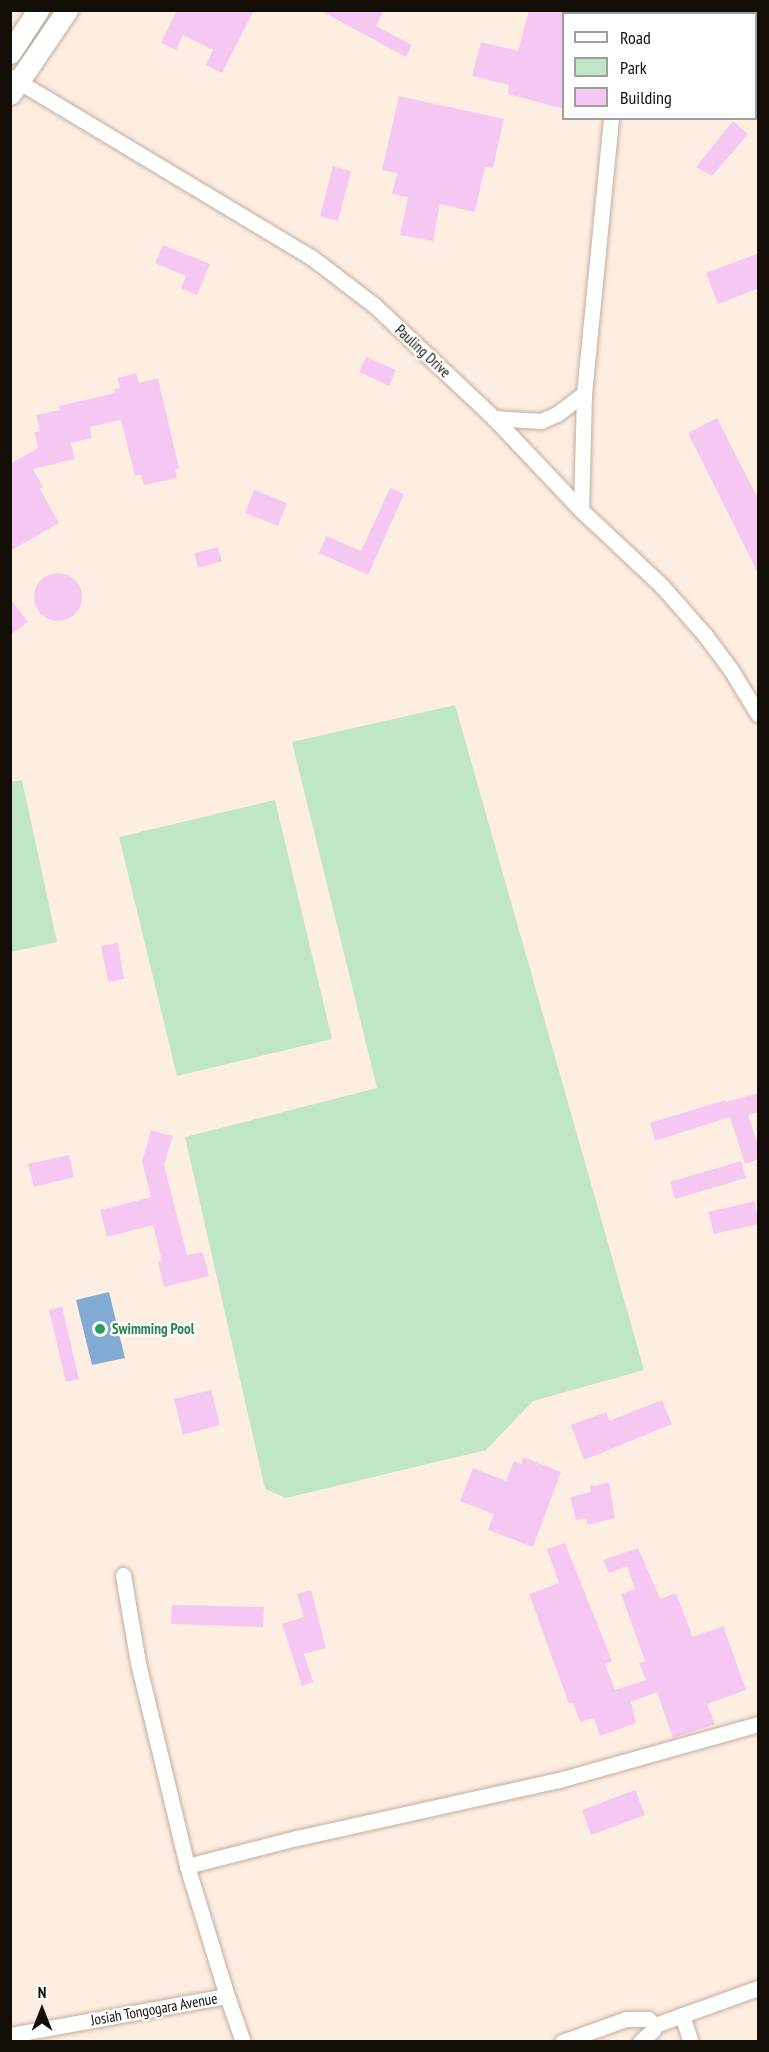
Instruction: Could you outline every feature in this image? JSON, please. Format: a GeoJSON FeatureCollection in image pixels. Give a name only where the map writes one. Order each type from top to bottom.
{"type":"FeatureCollection","features":[{"type":"Feature","properties":{"kind":"main road"},"geometry":{"type":"LineString","coordinates":[[10,53],[38,10]]}},
{"type":"Feature","properties":{"kind":"main road"},"geometry":{"type":"LineString","coordinates":[[13,84],[67,10]]}},
{"type":"Feature","properties":{"kind":"street","name":"Pauling Drive"},"geometry":{"type":"LineString","coordinates":[[13,84],[311,257],[374,305],[494,418],[581,510],[661,585],[705,634],[759,714]]}},
{"type":"Feature","properties":{"kind":"street"},"geometry":{"type":"LineString","coordinates":[[581,510],[584,394],[611,120]]}},
{"type":"Feature","properties":{"kind":"street"},"geometry":{"type":"LineString","coordinates":[[494,418],[541,421],[557,414],[584,394]]}},
{"type":"Feature","properties":{"kind":"street"},"geometry":{"type":"LineString","coordinates":[[123,1575],[138,1663],[187,1866],[226,1996],[243,2042]]}},
{"type":"Feature","properties":{"kind":"street"},"geometry":{"type":"LineString","coordinates":[[187,1866],[297,1838],[559,1780],[759,1724]]}},
{"type":"Feature","properties":{"kind":"street"},"geometry":{"type":"LineString","coordinates":[[640,2042],[656,2025],[759,1988]]}},
{"type":"Feature","properties":{"kind":"street","name":"Josiah Tongogara Avenue"},"geometry":{"type":"LineString","coordinates":[[10,2035],[226,1996]]}},
{"type":"Feature","properties":{"kind":"street"},"geometry":{"type":"LineString","coordinates":[[682,2015],[691,2042]]}},
{"type":"Feature","properties":{"kind":"street"},"geometry":{"type":"LineString","coordinates":[[562,2042],[626,2019],[648,2019],[656,2025]]}},
{"type":"Feature","properties":{"kind":"green space"},"geometry":{"type":"Polygon","coordinates":[[[455,705],[644,1370],[533,1401],[486,1450],[286,1498],[265,1489],[185,1137],[377,1088],[292,742],[455,705]]]}},
{"type":"Feature","properties":{"kind":"green space"},"geometry":{"type":"Polygon","coordinates":[[[22,780],[57,942],[11,952],[11,782],[22,780]]]}},
{"type":"Feature","properties":{"kind":"green space"},"geometry":{"type":"Polygon","coordinates":[[[275,800],[332,1039],[177,1076],[119,837],[275,800]]]}},
{"type":"Feature","properties":{"kind":"water","name":"Swimming Pool"},"geometry":{"type":"Polygon","coordinates":[[[109,1292],[125,1358],[92,1365],[76,1300],[109,1292]]]}},
{"type":"Feature","properties":{"kind":"building"},"geometry":{"type":"Polygon","coordinates":[[[177,10],[254,10],[222,73],[206,65],[213,50],[183,35],[176,50],[161,43],[177,10]]]}},
{"type":"Feature","properties":{"kind":"building"},"geometry":{"type":"Polygon","coordinates":[[[319,10],[384,10],[376,26],[412,45],[406,57],[319,10]]]}},
{"type":"Feature","properties":{"kind":"building"},"geometry":{"type":"Polygon","coordinates":[[[529,10],[564,10],[562,12],[562,108],[508,94],[509,85],[472,76],[481,42],[518,51],[529,10]]]}},
{"type":"Feature","properties":{"kind":"building"},"geometry":{"type":"Polygon","coordinates":[[[399,96],[504,119],[493,168],[485,167],[475,212],[440,204],[433,241],[400,235],[408,197],[392,194],[397,173],[382,170],[399,96]]]}},
{"type":"Feature","properties":{"kind":"building"},"geometry":{"type":"Polygon","coordinates":[[[733,121],[748,134],[712,176],[696,167],[733,121]]]}},
{"type":"Feature","properties":{"kind":"building"},"geometry":{"type":"Polygon","coordinates":[[[333,166],[351,171],[338,221],[320,216],[333,166]]]}},
{"type":"Feature","properties":{"kind":"building"},"geometry":{"type":"Polygon","coordinates":[[[163,245],[210,264],[197,295],[181,288],[186,276],[155,263],[163,245]]]}},
{"type":"Feature","properties":{"kind":"building"},"geometry":{"type":"Polygon","coordinates":[[[759,253],[759,288],[718,304],[706,273],[759,253]]]}},
{"type":"Feature","properties":{"kind":"building"},"geometry":{"type":"Polygon","coordinates":[[[366,357],[396,370],[389,386],[359,372],[366,357]]]}},
{"type":"Feature","properties":{"kind":"building"},"geometry":{"type":"Polygon","coordinates":[[[136,373],[139,383],[158,378],[179,468],[175,470],[177,478],[144,485],[141,475],[135,476],[121,420],[90,427],[92,438],[71,443],[75,459],[33,469],[43,487],[40,489],[59,523],[10,551],[10,464],[38,448],[34,432],[40,431],[36,415],[60,410],[59,406],[115,393],[114,390],[120,388],[117,378],[136,373]]]}},
{"type":"Feature","properties":{"kind":"building"},"geometry":{"type":"Polygon","coordinates":[[[717,418],[759,501],[759,575],[688,433],[717,418]]]}},
{"type":"Feature","properties":{"kind":"building"},"geometry":{"type":"Polygon","coordinates":[[[390,488],[404,494],[368,575],[319,553],[326,536],[361,551],[390,488]]]}},
{"type":"Feature","properties":{"kind":"building"},"geometry":{"type":"Polygon","coordinates":[[[254,490],[287,503],[278,526],[245,513],[254,490]]]}},
{"type":"Feature","properties":{"kind":"building"},"geometry":{"type":"Polygon","coordinates":[[[218,547],[222,561],[198,568],[194,553],[218,547]]]}},
{"type":"Feature","properties":{"kind":"building"},"geometry":{"type":"Polygon","coordinates":[[[53,573],[63,573],[78,583],[82,597],[81,606],[72,617],[63,621],[53,621],[38,611],[34,602],[34,592],[44,577],[53,573]]]}},
{"type":"Feature","properties":{"kind":"building"},"geometry":{"type":"Polygon","coordinates":[[[10,598],[28,622],[10,635],[10,598]]]}},
{"type":"Feature","properties":{"kind":"building"},"geometry":{"type":"Polygon","coordinates":[[[118,943],[124,979],[108,982],[101,946],[118,943]]]}},
{"type":"Feature","properties":{"kind":"building"},"geometry":{"type":"Polygon","coordinates":[[[759,1093],[759,1112],[748,1115],[759,1148],[759,1159],[745,1164],[730,1117],[655,1141],[650,1123],[725,1100],[725,1102],[759,1093]]]}},
{"type":"Feature","properties":{"kind":"building"},"geometry":{"type":"Polygon","coordinates":[[[151,1130],[173,1136],[164,1165],[187,1255],[203,1252],[209,1276],[164,1287],[158,1262],[162,1261],[153,1225],[107,1237],[100,1210],[151,1197],[142,1162],[151,1130]]]}},
{"type":"Feature","properties":{"kind":"building"},"geometry":{"type":"Polygon","coordinates":[[[69,1155],[74,1177],[34,1187],[28,1164],[69,1155]]]}},
{"type":"Feature","properties":{"kind":"building"},"geometry":{"type":"Polygon","coordinates":[[[741,1161],[746,1178],[675,1199],[670,1182],[741,1161]]]}},
{"type":"Feature","properties":{"kind":"building"},"geometry":{"type":"Polygon","coordinates":[[[755,1201],[759,1224],[714,1234],[708,1212],[755,1201]]]}},
{"type":"Feature","properties":{"kind":"building"},"geometry":{"type":"Polygon","coordinates":[[[62,1307],[79,1379],[66,1382],[49,1310],[62,1307]]]}},
{"type":"Feature","properties":{"kind":"building"},"geometry":{"type":"Polygon","coordinates":[[[211,1390],[220,1425],[183,1435],[174,1399],[211,1390]]]}},
{"type":"Feature","properties":{"kind":"building"},"geometry":{"type":"Polygon","coordinates":[[[662,1400],[672,1424],[584,1460],[571,1425],[606,1412],[609,1421],[662,1400]]]}},
{"type":"Feature","properties":{"kind":"building"},"geometry":{"type":"Polygon","coordinates":[[[524,1457],[561,1472],[533,1547],[488,1530],[494,1514],[460,1501],[473,1468],[506,1481],[514,1461],[521,1464],[524,1457]]]}},
{"type":"Feature","properties":{"kind":"building"},"geometry":{"type":"Polygon","coordinates":[[[609,1482],[615,1518],[588,1525],[586,1518],[576,1520],[570,1497],[591,1492],[590,1485],[609,1482]]]}},
{"type":"Feature","properties":{"kind":"building"},"geometry":{"type":"Polygon","coordinates":[[[565,1543],[612,1661],[605,1664],[615,1690],[646,1680],[639,1663],[645,1661],[621,1594],[635,1589],[627,1566],[609,1573],[603,1560],[638,1548],[660,1599],[676,1593],[693,1637],[723,1626],[746,1690],[707,1704],[715,1724],[673,1738],[657,1692],[631,1702],[636,1723],[600,1736],[594,1718],[580,1722],[573,1703],[569,1704],[529,1594],[559,1583],[547,1549],[565,1543]]]}},
{"type":"Feature","properties":{"kind":"building"},"geometry":{"type":"Polygon","coordinates":[[[311,1590],[326,1648],[304,1654],[313,1682],[302,1686],[282,1624],[304,1617],[297,1594],[311,1590]]]}},
{"type":"Feature","properties":{"kind":"building"},"geometry":{"type":"Polygon","coordinates":[[[172,1605],[264,1607],[263,1627],[171,1624],[172,1605]]]}},
{"type":"Feature","properties":{"kind":"building"},"geometry":{"type":"Polygon","coordinates":[[[635,1790],[645,1815],[591,1835],[582,1810],[635,1790]]]}},
{"type":"Feature","properties":{"kind":"place","name":"Swimming Pool"},"geometry":{"type":"Point","coordinates":[100,1329]}}]}
